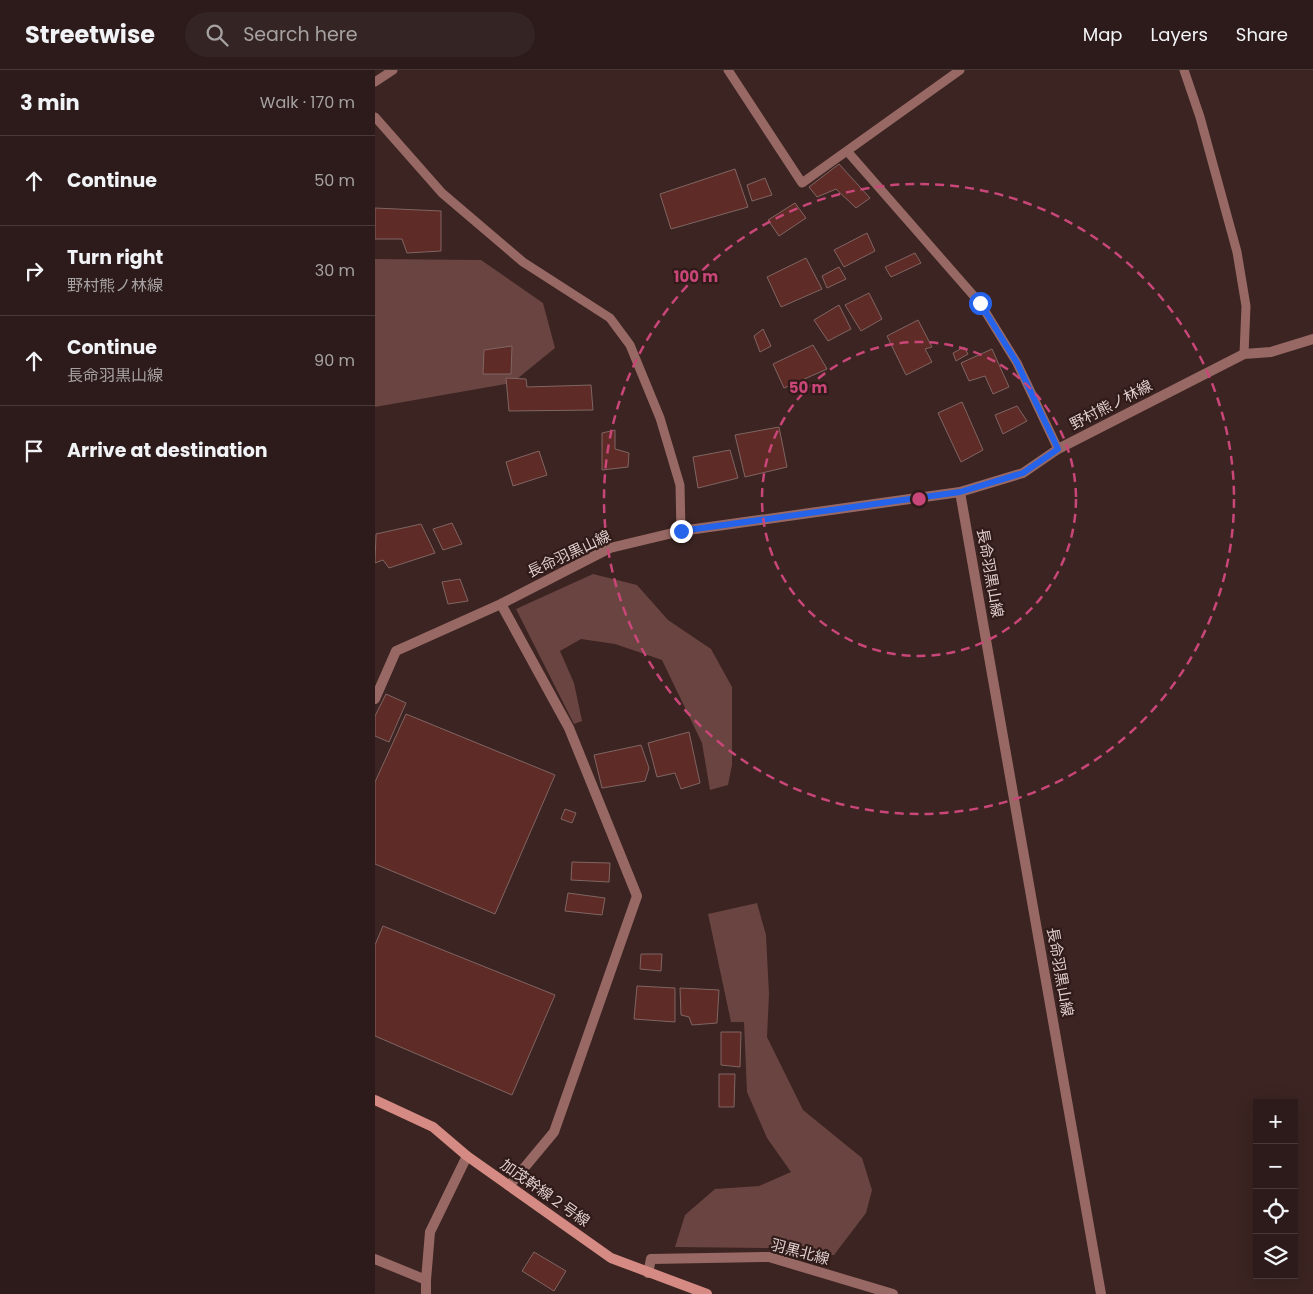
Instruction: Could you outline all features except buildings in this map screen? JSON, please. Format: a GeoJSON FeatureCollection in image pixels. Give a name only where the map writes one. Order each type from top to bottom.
{"type":"FeatureCollection","features":[{"type":"Feature","properties":{"kind":"street","name":"野村熊ノ林線"},"geometry":{"type":"LineString","coordinates":[[960,492],[1023,473],[1058,449],[1244,354],[1277,350],[1313,339]]}},
{"type":"Feature","properties":{"kind":"street","name":"長命羽黒山線"},"geometry":{"type":"LineString","coordinates":[[375,699],[396,651],[501,604],[610,548],[681,531],[960,492],[1101,1294]]}},
{"type":"Feature","properties":{"kind":"street"},"geometry":{"type":"LineString","coordinates":[[501,604],[569,728],[637,896],[554,1132],[509,1186]]}},
{"type":"Feature","properties":{"kind":"street","name":"加茂幹線２号線"},"geometry":{"type":"LineString","coordinates":[[375,1100],[433,1127],[467,1156],[611,1258],[707,1294]]}},
{"type":"Feature","properties":{"kind":"street"},"geometry":{"type":"LineString","coordinates":[[426,1294],[430,1232],[467,1156]]}},
{"type":"Feature","properties":{"kind":"street","name":"羽黒北線"},"geometry":{"type":"LineString","coordinates":[[648,1273],[651,1259],[769,1257],[893,1294]]}},
{"type":"Feature","properties":{"kind":"street"},"geometry":{"type":"LineString","coordinates":[[375,1259],[426,1280]]}},
{"type":"Feature","properties":{"kind":"lane"},"geometry":{"type":"LineString","coordinates":[[375,82],[393,70]]}},
{"type":"Feature","properties":{"kind":"lane"},"geometry":{"type":"LineString","coordinates":[[728,70],[802,184],[960,70]]}},
{"type":"Feature","properties":{"kind":"lane"},"geometry":{"type":"LineString","coordinates":[[1185,70],[1200,117],[1237,252],[1246,306],[1244,354]]}},
{"type":"Feature","properties":{"kind":"lane"},"geometry":{"type":"LineString","coordinates":[[375,117],[442,193],[523,262],[610,318],[630,344],[660,418],[679,485],[681,531]]}},
{"type":"Feature","properties":{"kind":"lane"},"geometry":{"type":"LineString","coordinates":[[847,151],[980,303],[1017,363],[1058,449]]}},
{"type":"Feature","properties":{"kind":"shaded area"},"geometry":{"type":"Polygon","coordinates":[[[375,259],[481,260],[543,303],[555,348],[512,383],[375,407],[375,259]]]}},
{"type":"Feature","properties":{"kind":"shaded area"},"geometry":{"type":"Polygon","coordinates":[[[593,574],[637,585],[668,620],[711,649],[732,687],[732,765],[728,785],[710,790],[702,743],[662,660],[615,644],[581,639],[560,651],[574,683],[582,721],[574,724],[516,609],[593,574]]]}},
{"type":"Feature","properties":{"kind":"shaded area"},"geometry":{"type":"Polygon","coordinates":[[[757,903],[766,935],[769,994],[767,1037],[803,1110],[862,1158],[872,1190],[866,1213],[834,1255],[811,1255],[772,1248],[675,1247],[685,1215],[715,1189],[759,1186],[791,1172],[767,1138],[747,1092],[744,1022],[731,1022],[708,914],[757,903]]]}},
{"type":"Feature","properties":{"kind":"route"},"geometry":{"type":"LineString","coordinates":[[681,531],[960,492],[1023,473],[1058,449],[1017,363],[980,303]]}}]}
